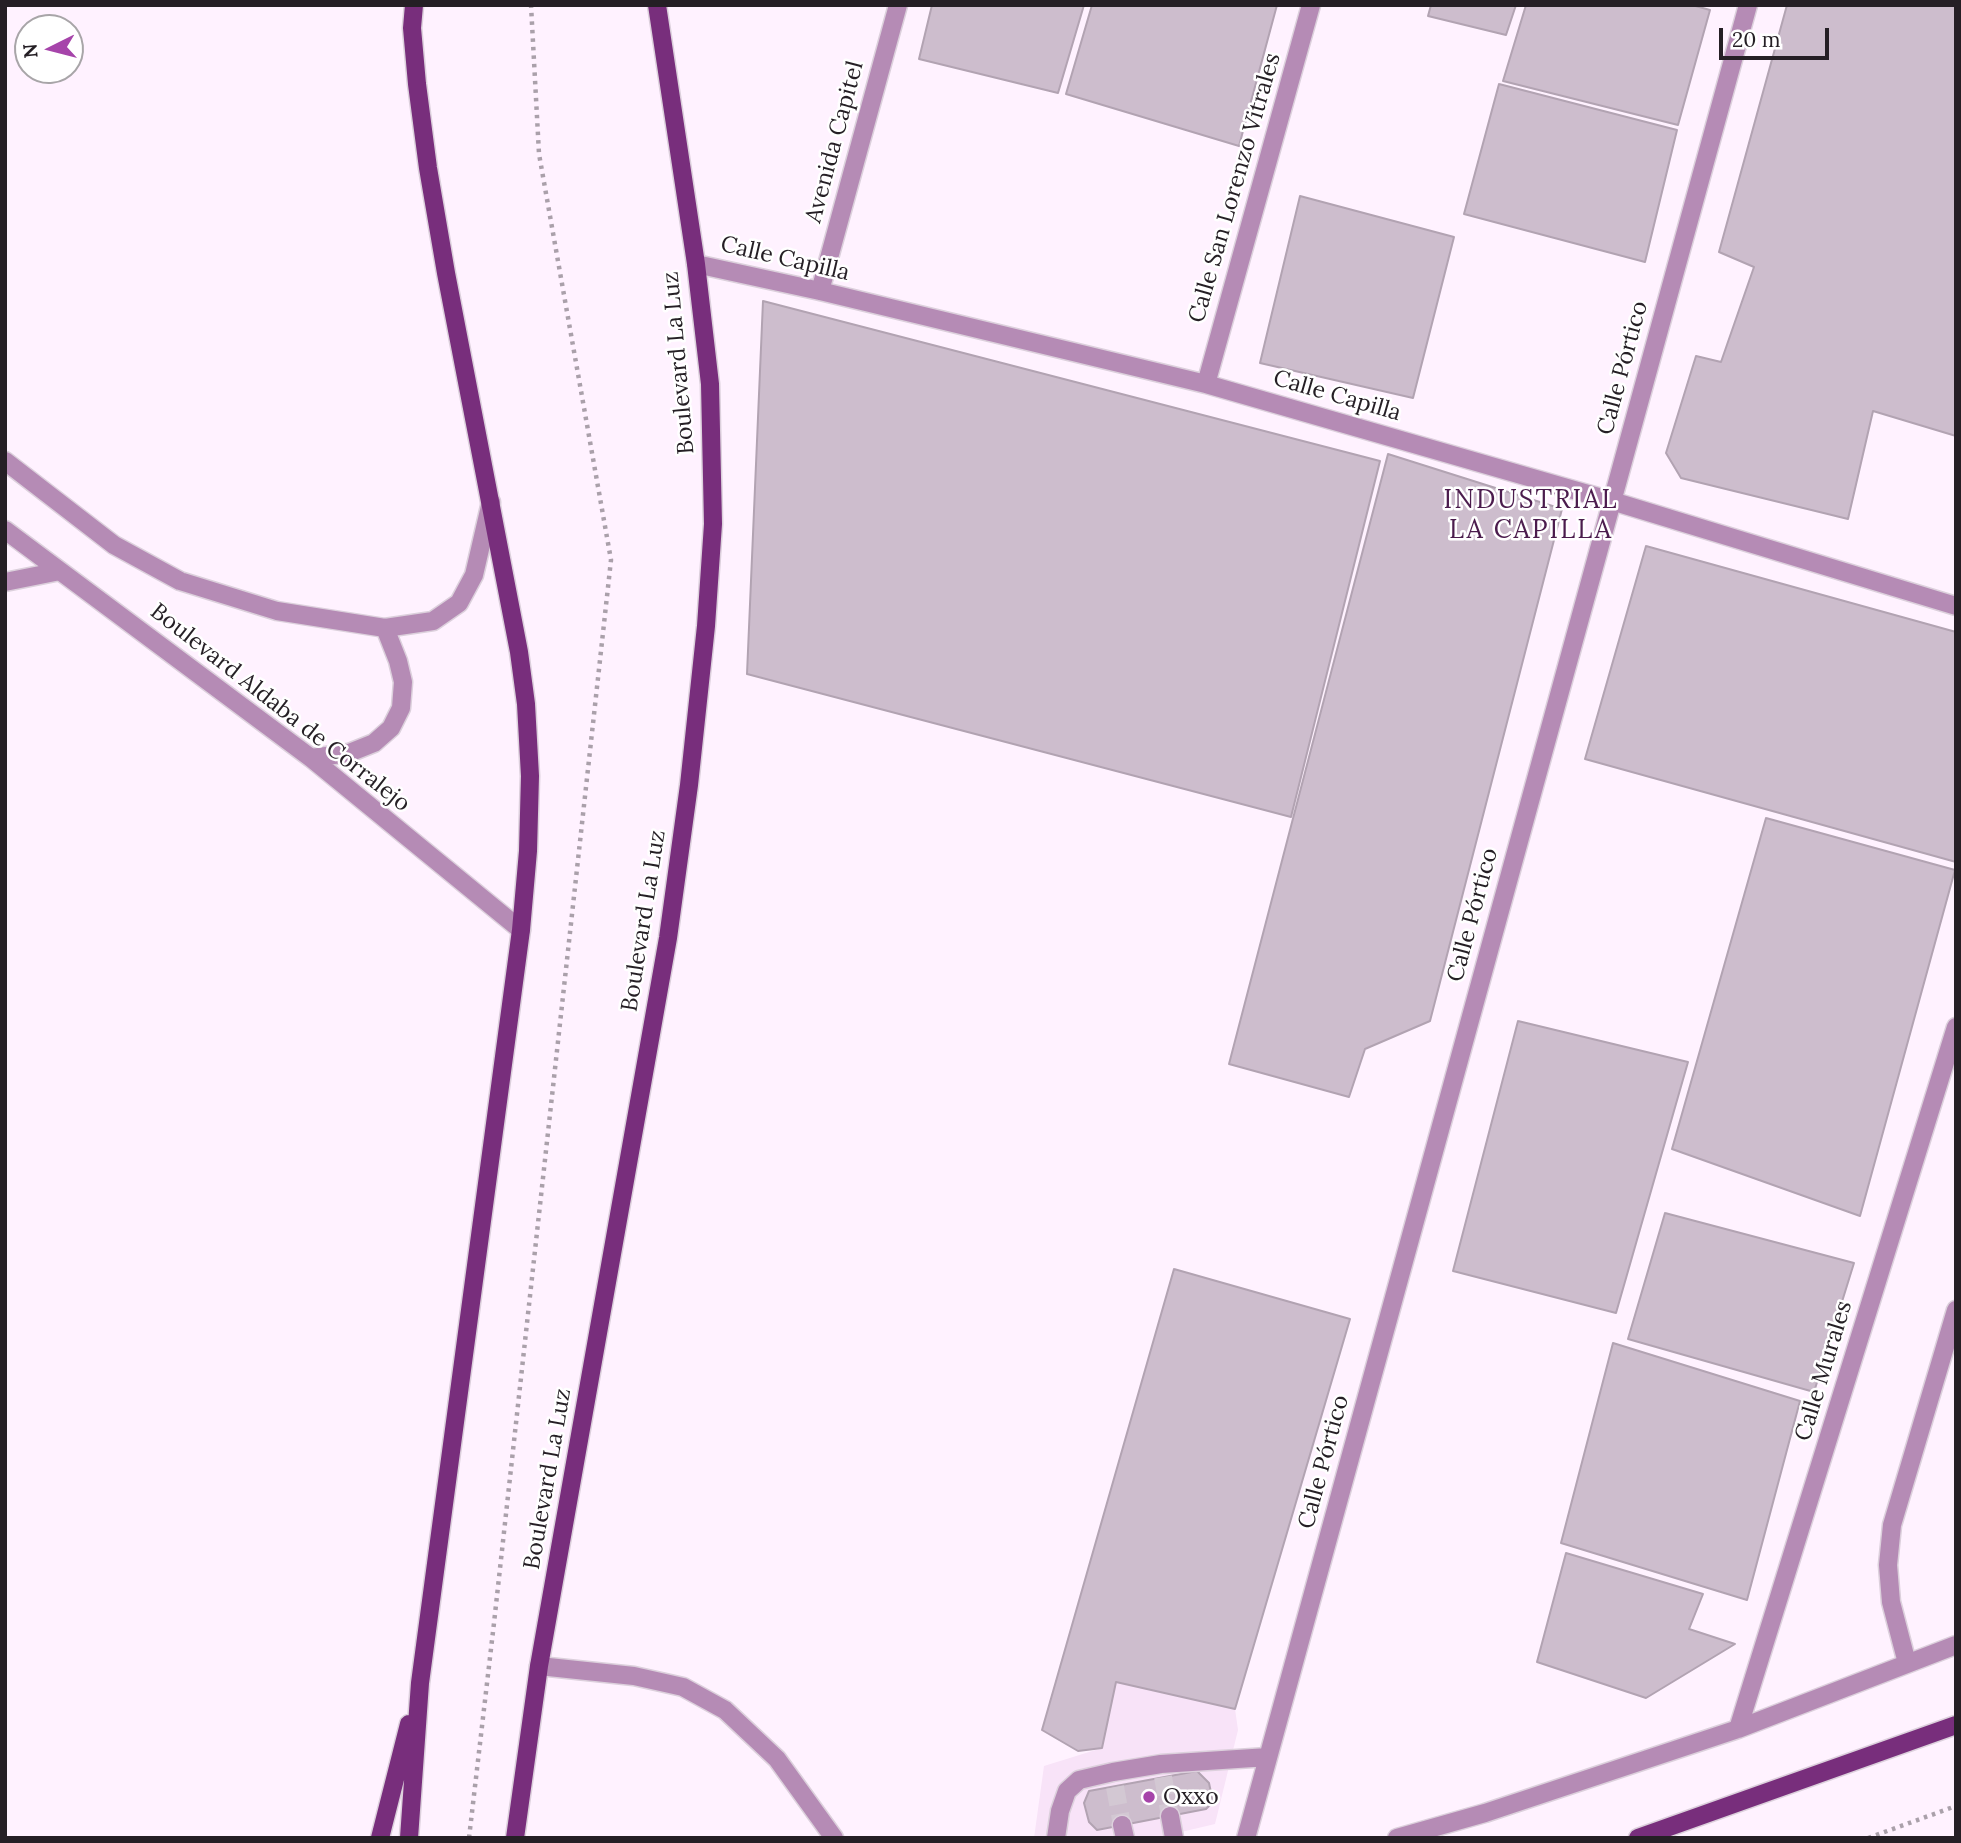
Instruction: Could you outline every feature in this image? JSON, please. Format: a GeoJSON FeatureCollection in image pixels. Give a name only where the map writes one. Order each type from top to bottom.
{"type":"FeatureCollection","features":[{"type":"Feature","properties":{"kind":"main road"},"geometry":{"type":"LineString","coordinates":[[409,1838],[420,1683],[521,930],[528,851],[530,776],[526,704],[519,652],[428,168],[412,28],[414,5]]}},
{"type":"Feature","properties":{"kind":"main road","name":"Boulevard La Luz"},"geometry":{"type":"LineString","coordinates":[[515,1838],[539,1666],[666,952],[689,785],[706,626],[713,524],[710,384],[696,264],[657,5]]}},
{"type":"Feature","properties":{"kind":"main road"},"geometry":{"type":"LineString","coordinates":[[380,1838],[420,1683]]}},
{"type":"Feature","properties":{"kind":"main road"},"geometry":{"type":"LineString","coordinates":[[1638,1838],[1956,1725]]}},
{"type":"Feature","properties":{"kind":"street","name":"Avenida Capitel"},"geometry":{"type":"LineString","coordinates":[[820,291],[898,5]]}},
{"type":"Feature","properties":{"kind":"street","name":"Calle San Lorenzo Vitrales"},"geometry":{"type":"LineString","coordinates":[[1206,384],[1311,5]]}},
{"type":"Feature","properties":{"kind":"street","name":"Calle Pórtico"},"geometry":{"type":"LineString","coordinates":[[1246,1838],[1748,5]]}},
{"type":"Feature","properties":{"kind":"street","name":"Calle Capilla"},"geometry":{"type":"LineString","coordinates":[[696,264],[820,291],[1206,384],[1612,500],[1956,606]]}},
{"type":"Feature","properties":{"kind":"street","name":"Boulevard Aldaba de Corralejo"},"geometry":{"type":"LineString","coordinates":[[5,461],[114,545],[180,581],[277,611],[385,628],[433,621],[459,603],[474,575],[491,502]]}},
{"type":"Feature","properties":{"kind":"street","name":"Boulevard Aldaba de Corralejo"},"geometry":{"type":"LineString","coordinates":[[5,530],[311,758],[521,930]]}},
{"type":"Feature","properties":{"kind":"street"},"geometry":{"type":"LineString","coordinates":[[5,582],[60,571]]}},
{"type":"Feature","properties":{"kind":"street"},"geometry":{"type":"LineString","coordinates":[[311,758],[348,753],[374,743],[391,728],[401,708],[403,682],[385,628]]}},
{"type":"Feature","properties":{"kind":"street","name":"Calle Murales"},"geometry":{"type":"LineString","coordinates":[[1738,1729],[1956,1027]]}},
{"type":"Feature","properties":{"kind":"street"},"geometry":{"type":"LineString","coordinates":[[1907,1663],[1891,1602],[1888,1565],[1892,1525],[1956,1310]]}},
{"type":"Feature","properties":{"kind":"street"},"geometry":{"type":"LineString","coordinates":[[1397,1838],[1485,1813],[1738,1729],[1956,1644]]}},
{"type":"Feature","properties":{"kind":"street"},"geometry":{"type":"LineString","coordinates":[[539,1666],[634,1676],[683,1687],[725,1710],[777,1759],[834,1838]]}},
{"type":"Feature","properties":{"kind":"street"},"geometry":{"type":"LineString","coordinates":[[1056,1838],[1060,1811],[1067,1791],[1079,1780],[1114,1780],[1268,1757]]}},
{"type":"Feature","properties":{"kind":"street"},"geometry":{"type":"LineString","coordinates":[[1170,1816],[1174,1838]]}},
{"type":"Feature","properties":{"kind":"path"},"geometry":{"type":"LineString","coordinates":[[1868,1838],[1956,1806]]}},
{"type":"Feature","properties":{"kind":"shaded area"},"geometry":{"type":"Polygon","coordinates":[[[1116,1682],[1235,1709],[1238,1730],[1215,1824],[1156,1838],[1034,1838],[1044,1766],[1102,1748],[1116,1682]]]}},
{"type":"Feature","properties":{"kind":"building"},"geometry":{"type":"Polygon","coordinates":[[[932,5],[1084,5],[1058,93],[919,59],[932,5]]]}},
{"type":"Feature","properties":{"kind":"building"},"geometry":{"type":"Polygon","coordinates":[[[1092,5],[1277,5],[1239,146],[1066,94],[1092,5]]]}},
{"type":"Feature","properties":{"kind":"building"},"geometry":{"type":"Polygon","coordinates":[[[1431,5],[1516,5],[1506,35],[1428,16],[1431,5]]]}},
{"type":"Feature","properties":{"kind":"building"},"geometry":{"type":"Polygon","coordinates":[[[1526,5],[1692,5],[1710,10],[1678,125],[1503,81],[1526,5]]]}},
{"type":"Feature","properties":{"kind":"building"},"geometry":{"type":"Polygon","coordinates":[[[1787,5],[1956,5],[1956,436],[1873,411],[1848,519],[1681,478],[1666,453],[1696,356],[1721,362],[1754,267],[1719,252],[1787,5]]]}},
{"type":"Feature","properties":{"kind":"building"},"geometry":{"type":"Polygon","coordinates":[[[1499,84],[1677,130],[1645,262],[1464,214],[1499,84]]]}},
{"type":"Feature","properties":{"kind":"building"},"geometry":{"type":"Polygon","coordinates":[[[1300,196],[1454,237],[1413,398],[1260,363],[1300,196]]]}},
{"type":"Feature","properties":{"kind":"building"},"geometry":{"type":"Polygon","coordinates":[[[763,301],[1380,461],[1291,817],[747,674],[763,301]]]}},
{"type":"Feature","properties":{"kind":"building"},"geometry":{"type":"Polygon","coordinates":[[[1388,454],[1562,509],[1430,1021],[1365,1049],[1349,1097],[1229,1064],[1388,454]]]}},
{"type":"Feature","properties":{"kind":"building"},"geometry":{"type":"Polygon","coordinates":[[[1646,546],[1956,632],[1956,862],[1585,759],[1646,546]]]}},
{"type":"Feature","properties":{"kind":"building"},"geometry":{"type":"Polygon","coordinates":[[[1766,818],[1955,870],[1860,1216],[1672,1149],[1766,818]]]}},
{"type":"Feature","properties":{"kind":"building"},"geometry":{"type":"Polygon","coordinates":[[[1518,1021],[1688,1062],[1616,1313],[1453,1271],[1518,1021]]]}},
{"type":"Feature","properties":{"kind":"building"},"geometry":{"type":"Polygon","coordinates":[[[1665,1213],[1854,1263],[1814,1392],[1628,1339],[1665,1213]]]}},
{"type":"Feature","properties":{"kind":"building"},"geometry":{"type":"Polygon","coordinates":[[[1174,1269],[1350,1319],[1235,1709],[1116,1682],[1102,1748],[1078,1751],[1042,1730],[1174,1269]]]}},
{"type":"Feature","properties":{"kind":"building"},"geometry":{"type":"Polygon","coordinates":[[[1613,1343],[1800,1401],[1747,1600],[1561,1543],[1613,1343]]]}},
{"type":"Feature","properties":{"kind":"building"},"geometry":{"type":"Polygon","coordinates":[[[1566,1553],[1703,1594],[1689,1629],[1735,1644],[1646,1698],[1537,1662],[1566,1553]]]}},
{"type":"Feature","properties":{"kind":"building","name":"Oxxo"},"geometry":{"type":"Polygon","coordinates":[[[1197,1771],[1209,1783],[1213,1802],[1206,1809],[1097,1830],[1089,1822],[1084,1803],[1089,1791],[1197,1771]]]}},
{"type":"Feature","properties":{"kind":"tunnel"},"geometry":{"type":"LineString","coordinates":[[1163,1777],[1170,1816]]}},
{"type":"Feature","properties":{"kind":"tunnel"},"geometry":{"type":"LineString","coordinates":[[1115,1787],[1122,1825]]}},
{"type":"Feature","properties":{"kind":"place","name":"Oxxo"},"geometry":{"type":"Point","coordinates":[1149,1797]}},
{"type":"Feature","properties":{"kind":"district","name":"INDUSTRIAL LA CAPILLA"},"geometry":{"type":"Point","coordinates":[1531,516]}}]}
